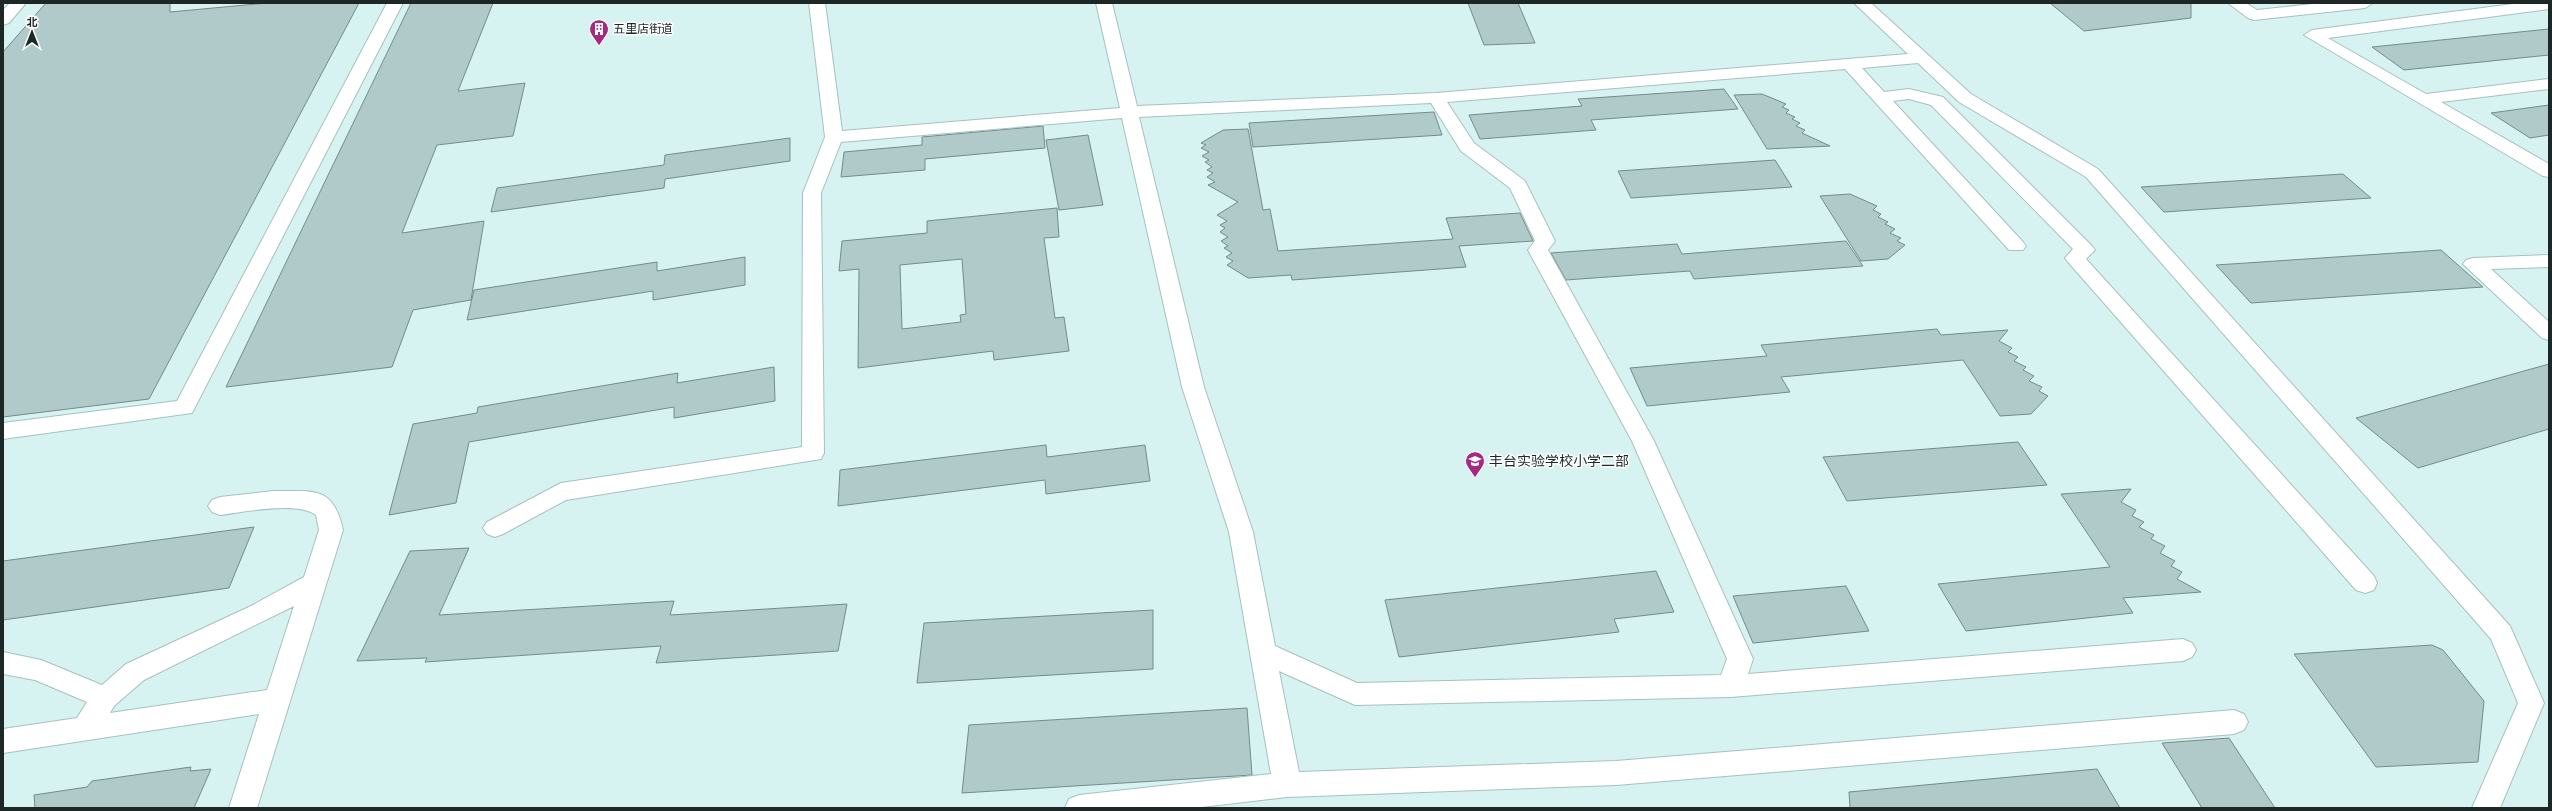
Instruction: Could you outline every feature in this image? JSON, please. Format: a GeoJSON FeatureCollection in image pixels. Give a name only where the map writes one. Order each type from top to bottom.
{"type":"FeatureCollection","features":[{"type":"Feature","properties":{"kind":"street"},"geometry":{"type":"LineString","coordinates":[[3,20],[18,3]]}},
{"type":"Feature","properties":{"kind":"street"},"geometry":{"type":"LineString","coordinates":[[3,431],[184,408],[395,3]]}},
{"type":"Feature","properties":{"kind":"street"},"geometry":{"type":"LineString","coordinates":[[495,528],[561,492],[813,452],[814,364],[812,193],[834,137],[817,3]]}},
{"type":"Feature","properties":{"kind":"street"},"geometry":{"type":"LineString","coordinates":[[1104,3],[1194,386],[1241,532],[1288,784]]}},
{"type":"Feature","properties":{"kind":"street"},"geometry":{"type":"LineString","coordinates":[[1862,3],[1965,98],[2092,173],[2501,633],[2531,702],[2486,808]]}},
{"type":"Feature","properties":{"kind":"street"},"geometry":{"type":"LineString","coordinates":[[2236,3],[2254,15],[2365,3]]}},
{"type":"Feature","properties":{"kind":"street"},"geometry":{"type":"LineString","coordinates":[[2549,4],[2312,35],[2549,172]]}},
{"type":"Feature","properties":{"kind":"street"},"geometry":{"type":"LineString","coordinates":[[834,137],[1129,112],[1436,98],[1922,58]]}},
{"type":"Feature","properties":{"kind":"street"},"geometry":{"type":"LineString","coordinates":[[1849,64],[2016,246]]}},
{"type":"Feature","properties":{"kind":"street"},"geometry":{"type":"LineString","coordinates":[[2425,99],[2549,84]]}},
{"type":"Feature","properties":{"kind":"street"},"geometry":{"type":"LineString","coordinates":[[1882,100],[1891,94],[1907,93],[1937,101],[2085,250],[2075,258],[2365,583]]}},
{"type":"Feature","properties":{"kind":"street"},"geometry":{"type":"LineString","coordinates":[[1436,98],[1467,147],[1518,185],[1545,241],[1538,250],[1643,441],[1740,659],[1731,686]]}},
{"type":"Feature","properties":{"kind":"street"},"geometry":{"type":"LineString","coordinates":[[2549,261],[2473,264],[2549,333]]}},
{"type":"Feature","properties":{"kind":"street"},"geometry":{"type":"LineString","coordinates":[[220,506],[273,500],[314,501],[328,511],[331,530],[243,808]]}},
{"type":"Feature","properties":{"kind":"street"},"geometry":{"type":"LineString","coordinates":[[85,729],[105,698],[135,672],[260,613],[314,583]]}},
{"type":"Feature","properties":{"kind":"street"},"geometry":{"type":"LineString","coordinates":[[1263,652],[1355,694],[1731,686],[2182,650]]}},
{"type":"Feature","properties":{"kind":"street"},"geometry":{"type":"LineString","coordinates":[[3,663],[10,663],[38,671],[105,698]]}},
{"type":"Feature","properties":{"kind":"street"},"geometry":{"type":"LineString","coordinates":[[3,741],[278,700]]}},
{"type":"Feature","properties":{"kind":"street"},"geometry":{"type":"LineString","coordinates":[[1079,808],[1288,784],[1616,773],[2234,722]]}},
{"type":"Feature","properties":{"kind":"building"},"geometry":{"type":"Polygon","coordinates":[[[46,3],[170,3],[170,12],[267,3],[359,3],[149,399],[3,417],[3,52],[46,3]]]}},
{"type":"Feature","properties":{"kind":"building"},"geometry":{"type":"Polygon","coordinates":[[[411,3],[493,3],[458,91],[525,83],[513,136],[437,145],[402,233],[484,221],[471,300],[413,310],[392,367],[226,387],[411,3]]]}},
{"type":"Feature","properties":{"kind":"building"},"geometry":{"type":"Polygon","coordinates":[[[1468,3],[1518,3],[1535,43],[1484,45],[1468,3]]]}},
{"type":"Feature","properties":{"kind":"building"},"geometry":{"type":"Polygon","coordinates":[[[2050,3],[2191,3],[2191,18],[2084,31],[2050,3]]]}},
{"type":"Feature","properties":{"kind":"building"},"geometry":{"type":"Polygon","coordinates":[[[2549,29],[2549,55],[2404,70],[2372,47],[2549,29]]]}},
{"type":"Feature","properties":{"kind":"building"},"geometry":{"type":"Polygon","coordinates":[[[1724,89],[1738,109],[1591,120],[1596,130],[1480,139],[1469,115],[1582,106],[1578,99],[1724,89]]]}},
{"type":"Feature","properties":{"kind":"building"},"geometry":{"type":"Polygon","coordinates":[[[1762,94],[1786,104],[1782,107],[1789,110],[1786,113],[1795,117],[1792,119],[1800,123],[1796,126],[1805,130],[1802,133],[1830,146],[1767,149],[1734,95],[1762,94]]]}},
{"type":"Feature","properties":{"kind":"building"},"geometry":{"type":"Polygon","coordinates":[[[2549,105],[2549,135],[2530,138],[2491,113],[2549,105]]]}},
{"type":"Feature","properties":{"kind":"building"},"geometry":{"type":"Polygon","coordinates":[[[1434,112],[1442,135],[1253,147],[1249,123],[1434,112]]]}},
{"type":"Feature","properties":{"kind":"building"},"geometry":{"type":"Polygon","coordinates":[[[1043,126],[1045,148],[925,159],[925,170],[841,177],[844,152],[922,145],[922,137],[1043,126]]]}},
{"type":"Feature","properties":{"kind":"building"},"geometry":{"type":"Polygon","coordinates":[[[1248,129],[1263,210],[1270,209],[1278,251],[1453,239],[1446,218],[1520,213],[1533,241],[1459,246],[1466,267],[1292,280],[1291,275],[1248,278],[1227,265],[1233,261],[1226,257],[1232,253],[1224,248],[1228,246],[1221,241],[1228,237],[1220,232],[1225,228],[1220,225],[1227,221],[1217,215],[1238,202],[1208,185],[1215,182],[1207,177],[1213,173],[1207,170],[1212,167],[1205,162],[1209,160],[1202,156],[1209,152],[1201,148],[1206,145],[1201,143],[1223,130],[1248,129]]]}},
{"type":"Feature","properties":{"kind":"building"},"geometry":{"type":"Polygon","coordinates":[[[1088,135],[1103,205],[1059,210],[1046,140],[1088,135]]]}},
{"type":"Feature","properties":{"kind":"building"},"geometry":{"type":"Polygon","coordinates":[[[790,138],[790,161],[665,179],[664,188],[491,212],[497,188],[664,165],[665,155],[790,138]]]}},
{"type":"Feature","properties":{"kind":"building"},"geometry":{"type":"Polygon","coordinates":[[[1775,160],[1792,187],[1631,198],[1618,171],[1775,160]]]}},
{"type":"Feature","properties":{"kind":"building"},"geometry":{"type":"Polygon","coordinates":[[[2343,174],[2371,198],[2164,212],[2141,187],[2343,174]]]}},
{"type":"Feature","properties":{"kind":"building"},"geometry":{"type":"Polygon","coordinates":[[[1850,194],[1877,206],[1873,210],[1881,214],[1878,217],[1888,222],[1885,224],[1895,229],[1890,233],[1901,238],[1897,241],[1905,245],[1888,259],[1861,261],[1820,196],[1850,194]]]}},
{"type":"Feature","properties":{"kind":"building"},"geometry":{"type":"Polygon","coordinates":[[[1057,208],[1059,237],[1044,238],[1055,318],[1064,317],[1069,351],[994,360],[993,351],[858,368],[859,269],[839,271],[842,241],[927,233],[927,221],[1057,208]],[[962,259],[900,265],[902,329],[961,322],[960,315],[966,314],[962,259]]]}},
{"type":"Feature","properties":{"kind":"building"},"geometry":{"type":"Polygon","coordinates":[[[1846,241],[1863,266],[1694,279],[1690,271],[1566,280],[1551,253],[1677,244],[1682,254],[1846,241]]]}},
{"type":"Feature","properties":{"kind":"building"},"geometry":{"type":"Polygon","coordinates":[[[2441,250],[2483,287],[2251,303],[2216,265],[2441,250]]]}},
{"type":"Feature","properties":{"kind":"building"},"geometry":{"type":"Polygon","coordinates":[[[745,257],[745,285],[653,300],[653,291],[467,320],[474,290],[657,262],[657,271],[745,257]]]}},
{"type":"Feature","properties":{"kind":"building"},"geometry":{"type":"Polygon","coordinates":[[[1937,329],[1941,335],[2008,330],[1999,341],[2012,348],[2008,352],[2018,357],[2014,361],[2026,367],[2023,370],[2034,376],[2029,381],[2042,387],[2039,391],[2048,396],[2031,414],[2000,416],[1963,360],[1781,377],[1790,392],[1647,406],[1630,368],[1767,356],[1761,345],[1937,329]]]}},
{"type":"Feature","properties":{"kind":"building"},"geometry":{"type":"Polygon","coordinates":[[[2549,364],[2549,429],[2418,468],[2356,418],[2549,364]]]}},
{"type":"Feature","properties":{"kind":"building"},"geometry":{"type":"Polygon","coordinates":[[[774,367],[775,401],[674,418],[674,407],[469,442],[456,503],[389,515],[413,424],[477,413],[478,407],[678,373],[677,383],[774,367]]]}},
{"type":"Feature","properties":{"kind":"building"},"geometry":{"type":"Polygon","coordinates":[[[2018,442],[2047,485],[1847,501],[1823,457],[2018,442]]]}},
{"type":"Feature","properties":{"kind":"building"},"geometry":{"type":"Polygon","coordinates":[[[1046,445],[1047,457],[1145,445],[1150,481],[1046,494],[1045,480],[838,506],[840,470],[1046,445]]]}},
{"type":"Feature","properties":{"kind":"building"},"geometry":{"type":"Polygon","coordinates":[[[2131,489],[2121,502],[2136,510],[2132,516],[2144,522],[2139,527],[2154,535],[2151,539],[2165,546],[2160,553],[2175,561],[2171,566],[2182,572],[2177,579],[2201,592],[2123,598],[2133,613],[1966,631],[1938,584],[2110,567],[2061,494],[2131,489]]]}},
{"type":"Feature","properties":{"kind":"building"},"geometry":{"type":"Polygon","coordinates":[[[254,527],[229,588],[3,620],[3,561],[254,527]]]}},
{"type":"Feature","properties":{"kind":"building"},"geometry":{"type":"Polygon","coordinates":[[[469,548],[439,615],[674,601],[670,615],[847,604],[838,651],[656,663],[661,646],[425,662],[427,658],[357,661],[410,551],[469,548]]]}},
{"type":"Feature","properties":{"kind":"building"},"geometry":{"type":"Polygon","coordinates":[[[1656,571],[1674,612],[1614,619],[1619,632],[1399,657],[1385,600],[1656,571]]]}},
{"type":"Feature","properties":{"kind":"building"},"geometry":{"type":"Polygon","coordinates":[[[1846,586],[1869,631],[1753,643],[1733,596],[1846,586]]]}},
{"type":"Feature","properties":{"kind":"building"},"geometry":{"type":"Polygon","coordinates":[[[1153,610],[1153,669],[917,683],[924,623],[1153,610]]]}},
{"type":"Feature","properties":{"kind":"building"},"geometry":{"type":"Polygon","coordinates":[[[2432,645],[2443,650],[2484,701],[2478,762],[2376,767],[2294,654],[2432,645]]]}},
{"type":"Feature","properties":{"kind":"building"},"geometry":{"type":"Polygon","coordinates":[[[1247,708],[1252,775],[962,793],[969,725],[1247,708]]]}},
{"type":"Feature","properties":{"kind":"building"},"geometry":{"type":"Polygon","coordinates":[[[2229,738],[2275,808],[2202,808],[2162,743],[2229,738]]]}},
{"type":"Feature","properties":{"kind":"building"},"geometry":{"type":"Polygon","coordinates":[[[191,767],[190,771],[211,769],[194,808],[35,808],[34,795],[87,787],[92,781],[191,767]]]}},
{"type":"Feature","properties":{"kind":"building"},"geometry":{"type":"Polygon","coordinates":[[[2097,769],[2120,808],[1850,808],[1849,792],[2097,769]]]}},
{"type":"Feature","properties":{"kind":"place","name":"五里店街道"},"geometry":{"type":"Point","coordinates":[599,46]}},
{"type":"Feature","properties":{"kind":"place","name":"丰台实验学校小学二部"},"geometry":{"type":"Point","coordinates":[1475,478]}}]}
